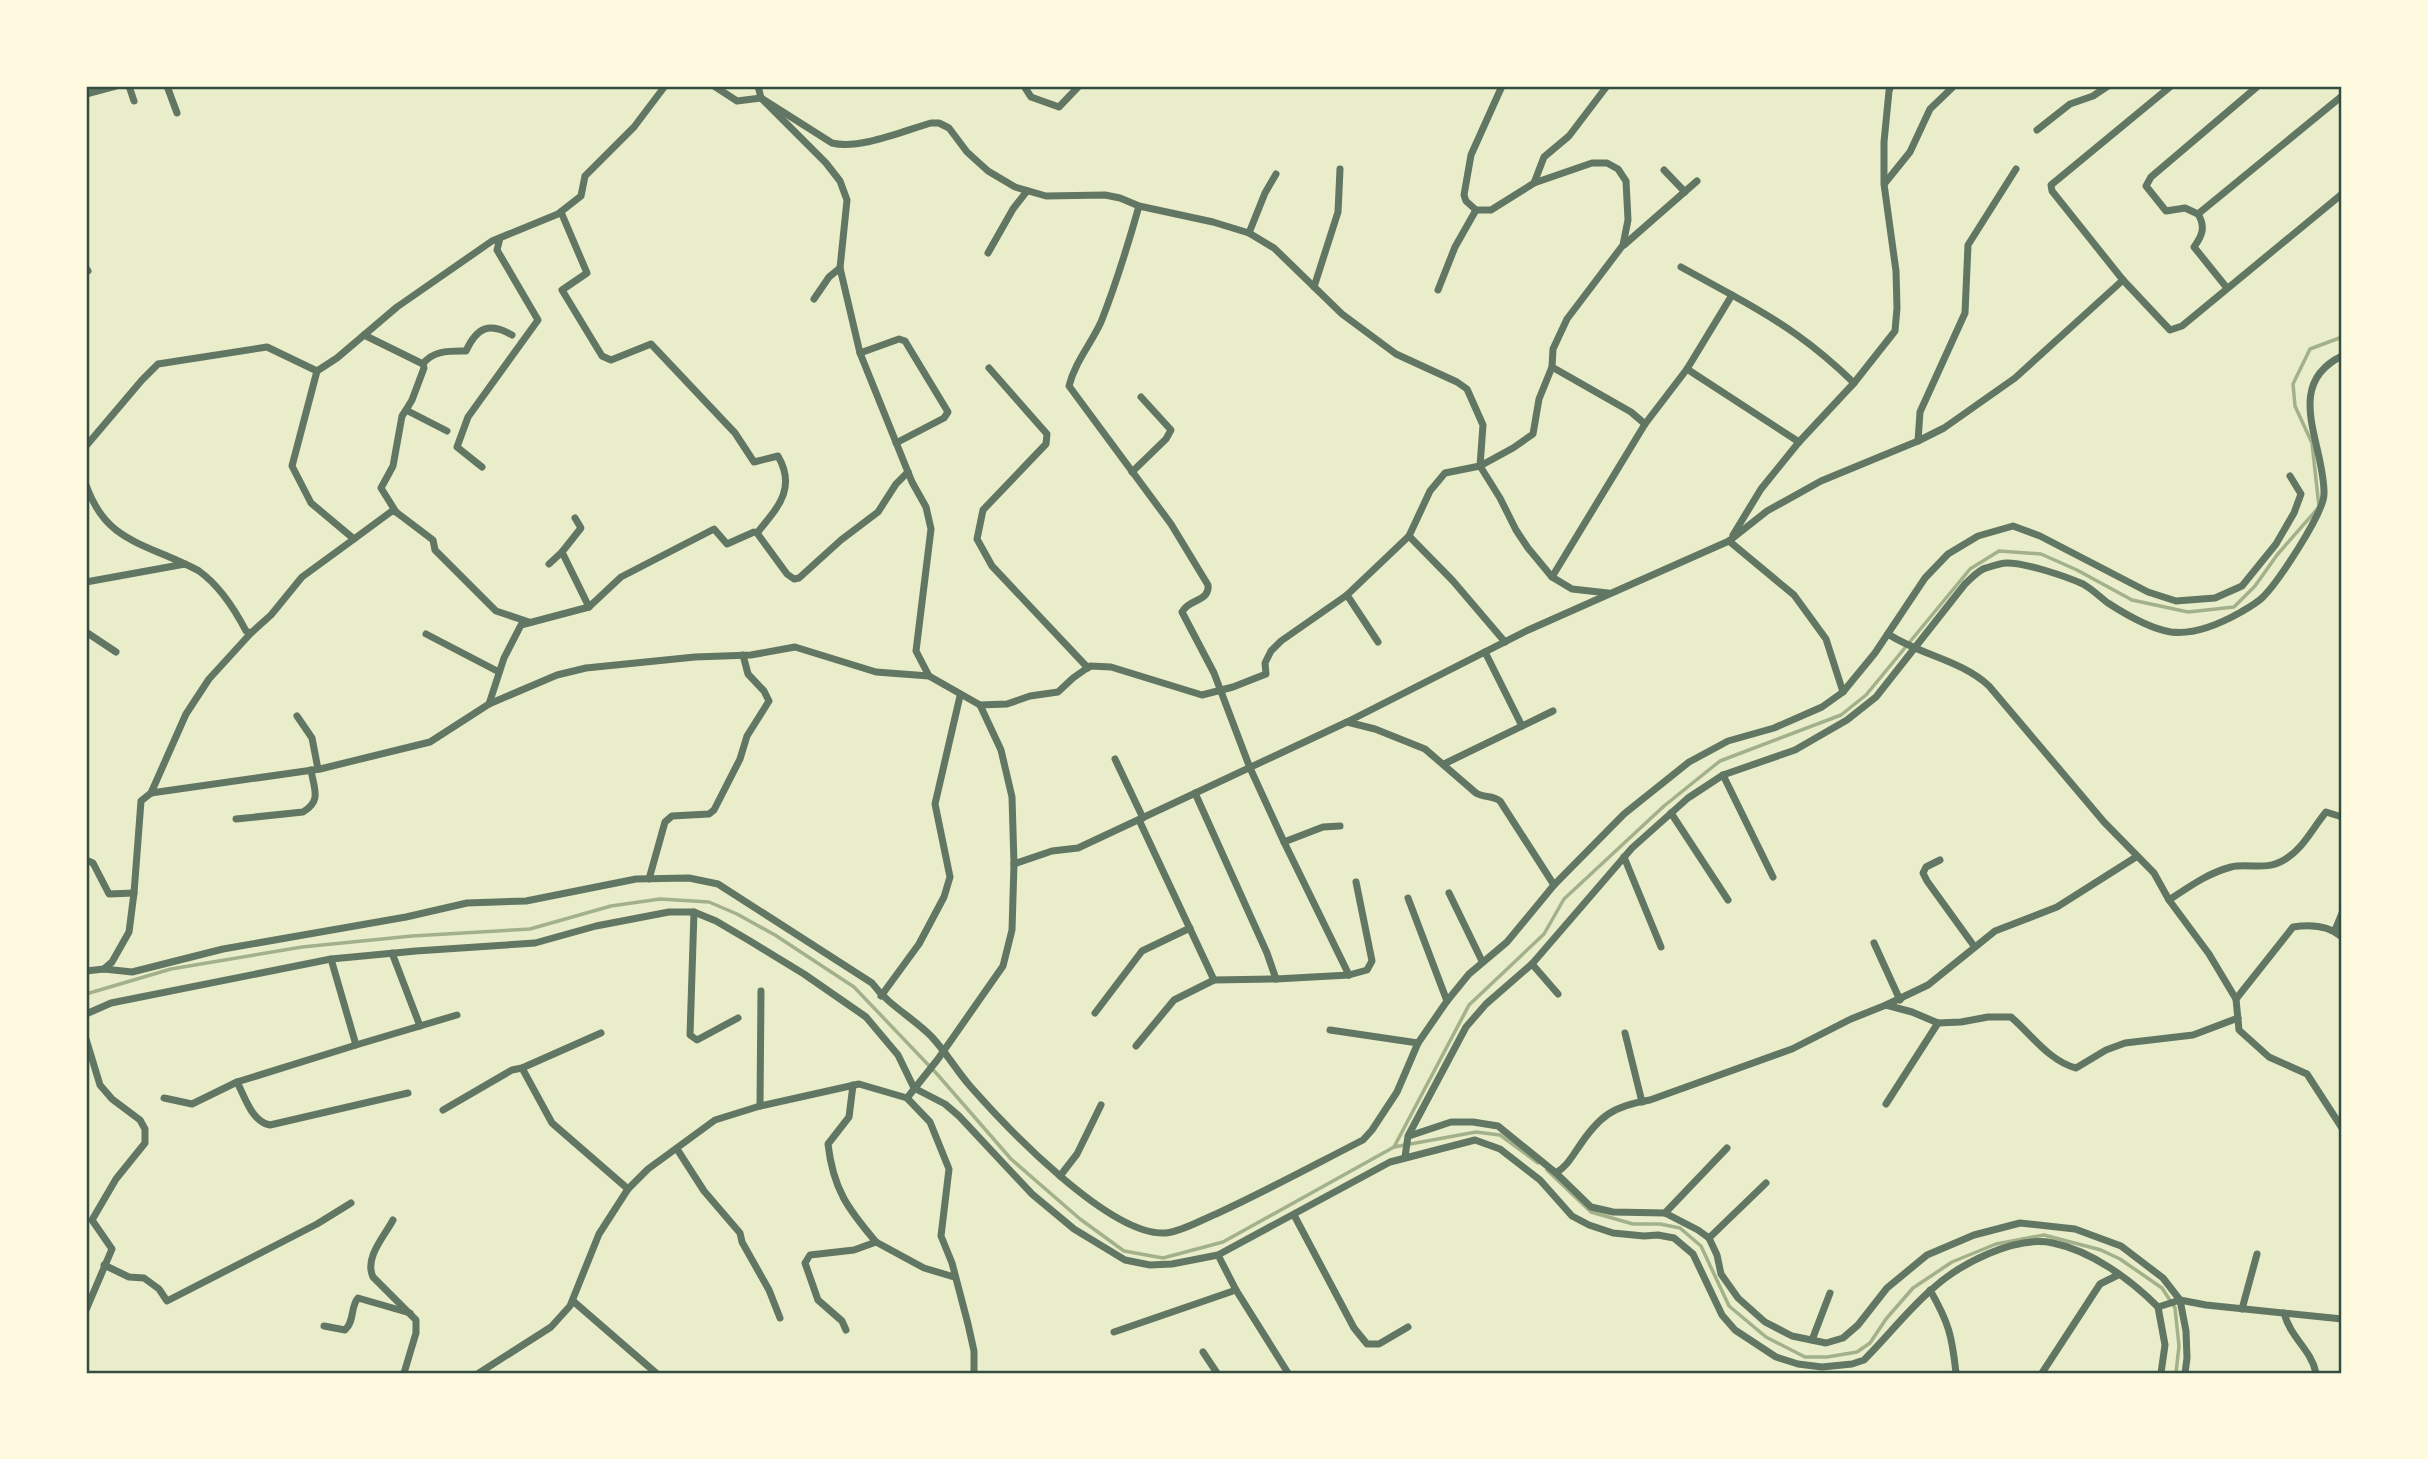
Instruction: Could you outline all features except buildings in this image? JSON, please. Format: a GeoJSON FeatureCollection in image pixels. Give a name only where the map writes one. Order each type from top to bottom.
{"type":"FeatureCollection","features":[{"type":"Feature","properties":{"kind":"street"},"geometry":{"type":"LineString","coordinates":[[86,94],[116,86]]}},
{"type":"Feature","properties":{"kind":"street"},"geometry":{"type":"LineString","coordinates":[[129,86],[134,101]]}},
{"type":"Feature","properties":{"kind":"street"},"geometry":{"type":"LineString","coordinates":[[167,86],[177,113]]}},
{"type":"Feature","properties":{"kind":"street"},"geometry":{"type":"LineString","coordinates":[[714,86],[737,101],[761,98],[832,143],[840,145],[860,143],[939,123],[949,128],[967,152],[988,172],[1015,187],[1046,196],[1105,195],[1249,233],[1274,248],[1342,314],[1396,354],[1467,389],[1483,425],[1480,466],[1528,548],[1552,577],[1572,589],[1609,593]]}},
{"type":"Feature","properties":{"kind":"street"},"geometry":{"type":"LineString","coordinates":[[758,86],[761,98],[826,163],[840,181],[846,200],[840,268],[860,353],[908,472],[926,507],[931,530],[916,651],[929,676]]}},
{"type":"Feature","properties":{"kind":"street"},"geometry":{"type":"LineString","coordinates":[[1024,86],[1031,97],[1059,107],[1079,86]]}},
{"type":"Feature","properties":{"kind":"street"},"geometry":{"type":"LineString","coordinates":[[1502,86],[1471,155],[1464,195],[1466,201],[1476,211],[1491,210],[1534,183],[1592,163],[1607,163],[1618,169],[1626,181],[1628,220],[1623,245]]}},
{"type":"Feature","properties":{"kind":"street"},"geometry":{"type":"LineString","coordinates":[[1534,183],[1544,157],[1569,136],[1607,86]]}},
{"type":"Feature","properties":{"kind":"street"},"geometry":{"type":"LineString","coordinates":[[1729,541],[1761,489],[1854,383],[1895,331],[1898,308],[1896,271],[1884,184],[1884,142],[1891,86]]}},
{"type":"Feature","properties":{"kind":"street"},"geometry":{"type":"LineString","coordinates":[[1884,184],[1910,152],[1930,109],[1954,86]]}},
{"type":"Feature","properties":{"kind":"street"},"geometry":{"type":"LineString","coordinates":[[2037,130],[2070,104],[2092,96],[2108,86]]}},
{"type":"Feature","properties":{"kind":"street"},"geometry":{"type":"LineString","coordinates":[[2171,86],[2051,185],[2052,191],[2123,280],[2171,330],[2182,326],[2342,194]]}},
{"type":"Feature","properties":{"kind":"street"},"geometry":{"type":"LineString","coordinates":[[2227,288],[2194,247],[2202,237],[2203,226],[2198,214],[2185,208],[2166,211],[2146,186],[2148,181],[2258,86]]}},
{"type":"Feature","properties":{"kind":"street"},"geometry":{"type":"LineString","coordinates":[[354,539],[311,503],[292,466],[317,371],[337,358],[397,307],[500,238],[561,212],[581,196],[585,176],[634,127],[663,87]]}},
{"type":"Feature","properties":{"kind":"street"},"geometry":{"type":"LineString","coordinates":[[2198,214],[2342,96]]}},
{"type":"Feature","properties":{"kind":"street"},"geometry":{"type":"LineString","coordinates":[[1314,287],[1338,212],[1340,169]]}},
{"type":"Feature","properties":{"kind":"street"},"geometry":{"type":"LineString","coordinates":[[1917,442],[1920,412],[1965,313],[1968,245],[2016,169]]}},
{"type":"Feature","properties":{"kind":"street"},"geometry":{"type":"LineString","coordinates":[[1664,170],[1685,191]]}},
{"type":"Feature","properties":{"kind":"street"},"geometry":{"type":"LineString","coordinates":[[1249,233],[1276,174]]}},
{"type":"Feature","properties":{"kind":"street"},"geometry":{"type":"LineString","coordinates":[[151,793],[314,770],[430,742],[489,704],[557,675],[586,668],[743,655],[795,647],[876,672],[929,676],[980,705],[1007,704],[1030,696],[1058,692],[1088,668],[1111,667],[1202,695],[1266,674],[1265,663],[1271,651],[1281,641],[1347,595],[1409,536],[1430,491],[1445,473],[1480,466],[1533,434],[1539,399],[1552,367],[1553,349],[1567,319],[1623,245],[1697,181]]}},
{"type":"Feature","properties":{"kind":"street"},"geometry":{"type":"LineString","coordinates":[[988,253],[1013,209],[1027,191]]}},
{"type":"Feature","properties":{"kind":"street"},"geometry":{"type":"LineString","coordinates":[[1139,206],[1121,268],[1104,313],[1069,386],[1171,524],[1208,585],[1205,597],[1185,606],[1182,612],[1214,673],[1250,768],[1349,975]]}},
{"type":"Feature","properties":{"kind":"street"},"geometry":{"type":"LineString","coordinates":[[1438,290],[1455,247],[1476,211]]}},
{"type":"Feature","properties":{"kind":"street"},"geometry":{"type":"LineString","coordinates":[[561,212],[587,273],[562,290],[602,356],[611,360],[651,344],[735,433],[754,462],[778,456],[786,470],[786,485],[779,506],[757,533]]}},
{"type":"Feature","properties":{"kind":"street"},"geometry":{"type":"LineString","coordinates":[[482,467],[457,447],[468,417],[538,320],[497,250],[500,238]]}},
{"type":"Feature","properties":{"kind":"street"},"geometry":{"type":"LineString","coordinates":[[1681,267],[1794,331],[1854,383]]}},
{"type":"Feature","properties":{"kind":"street"},"geometry":{"type":"LineString","coordinates":[[814,299],[840,268]]}},
{"type":"Feature","properties":{"kind":"street"},"geometry":{"type":"LineString","coordinates":[[1014,863],[1052,850],[1078,848],[1141,819],[1347,722],[1609,593],[1729,541],[1767,511],[1821,481],[1917,442],[1944,428],[2015,379],[2123,280]]}},
{"type":"Feature","properties":{"kind":"street"},"geometry":{"type":"LineString","coordinates":[[1552,577],[1646,424],[1687,369],[1732,295]]}},
{"type":"Feature","properties":{"kind":"street"},"geometry":{"type":"LineString","coordinates":[[512,335],[500,328],[483,329],[476,333],[466,351],[444,350],[428,357],[412,400],[402,416],[393,466],[381,488],[396,512],[433,540],[435,550],[496,611],[529,622]]}},
{"type":"Feature","properties":{"kind":"street"},"geometry":{"type":"LineString","coordinates":[[364,335],[423,365]]}},
{"type":"Feature","properties":{"kind":"street"},"geometry":{"type":"LineString","coordinates":[[860,353],[898,339],[905,341],[948,412],[944,418],[896,443]]}},
{"type":"Feature","properties":{"kind":"street"},"geometry":{"type":"LineString","coordinates":[[86,446],[89,436],[158,364],[267,347],[317,371]]}},
{"type":"Feature","properties":{"kind":"street"},"geometry":{"type":"LineString","coordinates":[[1405,1157],[1408,1136],[1466,1027],[1486,1004],[1532,964],[1624,857],[1688,798],[1723,775],[1795,750],[1847,720],[1876,697],[1965,584],[1983,568],[2006,562],[2084,585],[2110,604],[2150,625],[2170,632],[2193,632],[2220,623],[2262,598],[2287,565],[2323,506],[2323,480],[2308,408],[2312,388],[2319,374],[2329,363],[2342,356]]}},
{"type":"Feature","properties":{"kind":"street"},"geometry":{"type":"LineString","coordinates":[[1552,367],[1631,412],[1646,424]]}},
{"type":"Feature","properties":{"kind":"street"},"geometry":{"type":"LineString","coordinates":[[989,368],[1047,434],[1046,444],[983,510],[977,539],[992,566],[1088,668]]}},
{"type":"Feature","properties":{"kind":"street"},"geometry":{"type":"LineString","coordinates":[[1687,369],[1800,442]]}},
{"type":"Feature","properties":{"kind":"street"},"geometry":{"type":"LineString","coordinates":[[1132,472],[1166,439],[1171,430],[1141,397]]}},
{"type":"Feature","properties":{"kind":"street"},"geometry":{"type":"LineString","coordinates":[[406,410],[447,431]]}},
{"type":"Feature","properties":{"kind":"street"},"geometry":{"type":"LineString","coordinates":[[489,704],[504,658],[521,625],[589,607],[621,577],[714,530],[727,544],[754,531],[787,574],[794,579],[799,578],[841,540],[878,512],[896,484],[908,472]]}},
{"type":"Feature","properties":{"kind":"street"},"geometry":{"type":"LineString","coordinates":[[86,971],[104,969],[132,972],[223,949],[406,917],[467,903],[526,901],[636,879],[689,878],[718,884],[872,982],[881,996],[928,1033],[969,1086],[1060,1176],[1097,1207],[1128,1224],[1165,1233],[1186,1227],[1256,1196],[1363,1140],[1397,1092],[1418,1043],[1447,1001],[1482,961],[1507,942],[1554,885],[1624,814],[1689,762],[1728,741],[1774,728],[1822,706],[1843,692],[1875,653],[1925,578],[1948,554],[1978,536],[2013,526],[2040,536],[2148,592],[2176,601],[2215,598],[2242,586],[2276,544],[2294,513],[2301,494],[2290,476]]}},
{"type":"Feature","properties":{"kind":"street"},"geometry":{"type":"LineString","coordinates":[[86,485],[93,505],[114,530],[197,570],[217,586],[234,607],[246,631],[251,633]]}},
{"type":"Feature","properties":{"kind":"street"},"geometry":{"type":"LineString","coordinates":[[104,969],[112,962],[129,932],[141,801],[151,793],[186,714],[209,679],[271,615],[302,577],[392,511],[396,512]]}},
{"type":"Feature","properties":{"kind":"street"},"geometry":{"type":"LineString","coordinates":[[549,564],[582,528],[575,517]]}},
{"type":"Feature","properties":{"kind":"street"},"geometry":{"type":"LineString","coordinates":[[1409,536],[1454,582],[1506,642]]}},
{"type":"Feature","properties":{"kind":"street"},"geometry":{"type":"LineString","coordinates":[[1729,541],[1794,594],[1826,639],[1843,692]]}},
{"type":"Feature","properties":{"kind":"street"},"geometry":{"type":"LineString","coordinates":[[562,552],[589,607]]}},
{"type":"Feature","properties":{"kind":"street"},"geometry":{"type":"LineString","coordinates":[[86,582],[185,564]]}},
{"type":"Feature","properties":{"kind":"street"},"geometry":{"type":"LineString","coordinates":[[1347,595],[1378,642]]}},
{"type":"Feature","properties":{"kind":"street"},"geometry":{"type":"LineString","coordinates":[[86,632],[116,652]]}},
{"type":"Feature","properties":{"kind":"street"},"geometry":{"type":"LineString","coordinates":[[425,634],[499,672]]}},
{"type":"Feature","properties":{"kind":"street"},"geometry":{"type":"LineString","coordinates":[[1888,634],[1913,648],[1974,673],[1989,686],[2136,857],[2154,873],[2169,900],[2209,954],[2236,999],[2239,1030],[2269,1058],[2307,1074],[2342,1128]]}},
{"type":"Feature","properties":{"kind":"street"},"geometry":{"type":"LineString","coordinates":[[1485,652],[1522,726]]}},
{"type":"Feature","properties":{"kind":"street"},"geometry":{"type":"LineString","coordinates":[[649,879],[665,822],[672,816],[709,814],[714,810],[740,759],[747,736],[769,701],[764,691],[748,674],[743,655]]}},
{"type":"Feature","properties":{"kind":"street"},"geometry":{"type":"LineString","coordinates":[[881,996],[919,944],[944,897],[950,877],[935,804],[960,696]]}},
{"type":"Feature","properties":{"kind":"street"},"geometry":{"type":"LineString","coordinates":[[907,1098],[944,1051],[1003,966],[1012,930],[1012,797],[1001,750],[980,705]]}},
{"type":"Feature","properties":{"kind":"street"},"geometry":{"type":"LineString","coordinates":[[1444,764],[1553,711]]}},
{"type":"Feature","properties":{"kind":"street"},"geometry":{"type":"LineString","coordinates":[[236,819],[303,812],[312,806],[316,799],[312,738],[297,716]]}},
{"type":"Feature","properties":{"kind":"street"},"geometry":{"type":"LineString","coordinates":[[1347,722],[1425,749],[1481,797],[1492,796],[1500,801],[1554,885]]}},
{"type":"Feature","properties":{"kind":"street"},"geometry":{"type":"LineString","coordinates":[[1115,759],[1214,980]]}},
{"type":"Feature","properties":{"kind":"street"},"geometry":{"type":"LineString","coordinates":[[1723,775],[1773,877]]}},
{"type":"Feature","properties":{"kind":"street"},"geometry":{"type":"LineString","coordinates":[[1195,793],[1267,953],[1276,979]]}},
{"type":"Feature","properties":{"kind":"street"},"geometry":{"type":"LineString","coordinates":[[2169,900],[2198,880],[2235,866],[2272,866],[2285,860],[2300,848],[2326,812],[2342,817]]}},
{"type":"Feature","properties":{"kind":"street"},"geometry":{"type":"LineString","coordinates":[[1671,813],[1728,900]]}},
{"type":"Feature","properties":{"kind":"street"},"geometry":{"type":"LineString","coordinates":[[1284,842],[1323,827],[1340,825]]}},
{"type":"Feature","properties":{"kind":"street"},"geometry":{"type":"LineString","coordinates":[[1624,857],[1661,947]]}},
{"type":"Feature","properties":{"kind":"street"},"geometry":{"type":"LineString","coordinates":[[1556,1173],[1567,1166],[1602,1117],[1627,1104],[1642,1102],[1792,1049],[1851,1019],[1900,1000],[1928,985],[1995,931],[2057,907],[2136,857]]}},
{"type":"Feature","properties":{"kind":"street"},"geometry":{"type":"LineString","coordinates":[[86,860],[93,863],[110,894],[134,893]]}},
{"type":"Feature","properties":{"kind":"street"},"geometry":{"type":"LineString","coordinates":[[1940,860],[1926,867],[1923,873],[1974,946]]}},
{"type":"Feature","properties":{"kind":"street"},"geometry":{"type":"LineString","coordinates":[[1136,1046],[1174,1000],[1214,980],[1349,975],[1367,970],[1372,961],[1356,882]]}},
{"type":"Feature","properties":{"kind":"street"},"geometry":{"type":"LineString","coordinates":[[1449,893],[1482,961]]}},
{"type":"Feature","properties":{"kind":"street"},"geometry":{"type":"LineString","coordinates":[[1408,898],[1447,1001]]}},
{"type":"Feature","properties":{"kind":"street"},"geometry":{"type":"LineString","coordinates":[[86,1014],[111,1003],[331,959],[536,943],[596,926],[669,912],[694,912],[716,921],[750,941],[866,1017],[898,1055],[914,1088],[945,1104],[959,1116],[1032,1194],[1074,1229],[1125,1261],[1161,1265],[1218,1255],[1390,1161],[1475,1140],[1500,1149],[1540,1180],[1572,1216],[1589,1225],[1613,1233],[1674,1238],[1693,1254],[1722,1315],[1735,1330],[1776,1357],[1833,1370],[1864,1360],[1930,1290],[1957,1269],[1986,1255],[2040,1242],[2055,1244],[2087,1256],[2162,1306],[2165,1345],[2161,1373]]}},
{"type":"Feature","properties":{"kind":"street"},"geometry":{"type":"LineString","coordinates":[[694,912],[690,1035],[697,1040],[738,1018]]}},
{"type":"Feature","properties":{"kind":"street"},"geometry":{"type":"LineString","coordinates":[[2335,930],[2342,913]]}},
{"type":"Feature","properties":{"kind":"street"},"geometry":{"type":"LineString","coordinates":[[2236,999],[2293,927],[2310,925],[2335,930],[2342,937]]}},
{"type":"Feature","properties":{"kind":"street"},"geometry":{"type":"LineString","coordinates":[[1095,1013],[1142,951],[1190,928]]}},
{"type":"Feature","properties":{"kind":"street"},"geometry":{"type":"LineString","coordinates":[[1874,943],[1900,1000]]}},
{"type":"Feature","properties":{"kind":"street"},"geometry":{"type":"LineString","coordinates":[[392,953],[420,1026]]}},
{"type":"Feature","properties":{"kind":"street"},"geometry":{"type":"LineString","coordinates":[[331,959],[356,1045]]}},
{"type":"Feature","properties":{"kind":"street"},"geometry":{"type":"LineString","coordinates":[[1532,964],[1558,994]]}},
{"type":"Feature","properties":{"kind":"street"},"geometry":{"type":"LineString","coordinates":[[760,1106],[761,991]]}},
{"type":"Feature","properties":{"kind":"street"},"geometry":{"type":"LineString","coordinates":[[1886,1005],[1938,1023],[2011,1017],[2043,1048],[2065,1065],[2076,1068],[2106,1050],[2125,1043],[2193,1035],[2238,1018]]}},
{"type":"Feature","properties":{"kind":"street"},"geometry":{"type":"LineString","coordinates":[[164,1098],[192,1104],[237,1082],[457,1015]]}},
{"type":"Feature","properties":{"kind":"street"},"geometry":{"type":"LineString","coordinates":[[1886,1104],[1938,1023]]}},
{"type":"Feature","properties":{"kind":"street"},"geometry":{"type":"LineString","coordinates":[[1330,1030],[1418,1043]]}},
{"type":"Feature","properties":{"kind":"street"},"geometry":{"type":"LineString","coordinates":[[443,1110],[512,1070],[601,1033]]}},
{"type":"Feature","properties":{"kind":"street"},"geometry":{"type":"LineString","coordinates":[[1625,1033],[1642,1102]]}},
{"type":"Feature","properties":{"kind":"street"},"geometry":{"type":"LineString","coordinates":[[86,1039],[100,1085],[112,1099],[140,1120],[145,1129],[145,1143],[116,1179],[92,1220],[112,1249],[86,1310]]}},
{"type":"Feature","properties":{"kind":"street"},"geometry":{"type":"LineString","coordinates":[[522,1068],[552,1123],[628,1189]]}},
{"type":"Feature","properties":{"kind":"street"},"geometry":{"type":"LineString","coordinates":[[237,1082],[257,1119],[265,1125],[408,1093]]}},
{"type":"Feature","properties":{"kind":"street"},"geometry":{"type":"LineString","coordinates":[[480,1373],[551,1327],[573,1301],[599,1234],[628,1189],[648,1169],[715,1120],[760,1106],[859,1084],[907,1098],[930,1122],[948,1169],[941,1236],[968,1324],[974,1352],[974,1373]]}},
{"type":"Feature","properties":{"kind":"street"},"geometry":{"type":"LineString","coordinates":[[853,1085],[849,1117],[828,1144],[830,1163],[849,1210],[876,1242],[924,1268],[954,1277]]}},
{"type":"Feature","properties":{"kind":"street"},"geometry":{"type":"LineString","coordinates":[[1060,1176],[1077,1154],[1101,1105]]}},
{"type":"Feature","properties":{"kind":"street"},"geometry":{"type":"LineString","coordinates":[[1408,1136],[1451,1122],[1498,1126],[1556,1173],[1591,1207],[1613,1212],[1665,1213],[1709,1238],[1717,1255],[1721,1274],[1738,1298],[1765,1322],[1793,1336],[1826,1343],[1843,1338],[1858,1325],[1886,1288],[1927,1255],[1974,1235],[2020,1223],[2075,1229],[2121,1247],[2163,1278],[2178,1301],[2186,1331],[2185,1373]]}},
{"type":"Feature","properties":{"kind":"street"},"geometry":{"type":"LineString","coordinates":[[1665,1213],[1727,1148]]}},
{"type":"Feature","properties":{"kind":"street"},"geometry":{"type":"LineString","coordinates":[[677,1149],[705,1191],[740,1233],[780,1318]]}},
{"type":"Feature","properties":{"kind":"street"},"geometry":{"type":"LineString","coordinates":[[1709,1238],[1766,1183]]}},
{"type":"Feature","properties":{"kind":"street"},"geometry":{"type":"LineString","coordinates":[[104,1265],[130,1277],[144,1279],[159,1289],[164,1299],[172,1300],[317,1224],[351,1203]]}},
{"type":"Feature","properties":{"kind":"street"},"geometry":{"type":"LineString","coordinates":[[1294,1215],[1354,1328],[1367,1344],[1379,1344],[1408,1327]]}},
{"type":"Feature","properties":{"kind":"street"},"geometry":{"type":"LineString","coordinates":[[393,1220],[370,1261],[370,1271],[416,1320],[416,1333],[406,1373]]}},
{"type":"Feature","properties":{"kind":"street"},"geometry":{"type":"LineString","coordinates":[[846,1330],[842,1321],[818,1300],[805,1263],[810,1255],[854,1250],[876,1242]]}},
{"type":"Feature","properties":{"kind":"street"},"geometry":{"type":"LineString","coordinates":[[2242,1309],[2257,1254]]}},
{"type":"Feature","properties":{"kind":"street"},"geometry":{"type":"LineString","coordinates":[[1218,1255],[1236,1290],[1287,1371],[1277,1373]]}},
{"type":"Feature","properties":{"kind":"street"},"geometry":{"type":"LineString","coordinates":[[2042,1373],[2099,1284],[2118,1275]]}},
{"type":"Feature","properties":{"kind":"street"},"geometry":{"type":"LineString","coordinates":[[1114,1332],[1236,1290]]}},
{"type":"Feature","properties":{"kind":"street"},"geometry":{"type":"LineString","coordinates":[[1930,1290],[1945,1316],[1952,1338],[1956,1373]]}},
{"type":"Feature","properties":{"kind":"street"},"geometry":{"type":"LineString","coordinates":[[1812,1340],[1830,1293]]}},
{"type":"Feature","properties":{"kind":"street"},"geometry":{"type":"LineString","coordinates":[[324,1326],[345,1330],[351,1324],[355,1301],[358,1298],[410,1314]]}},
{"type":"Feature","properties":{"kind":"street"},"geometry":{"type":"LineString","coordinates":[[573,1301],[656,1373]]}},
{"type":"Feature","properties":{"kind":"street"},"geometry":{"type":"LineString","coordinates":[[2162,1306],[2178,1301],[2342,1319]]}},
{"type":"Feature","properties":{"kind":"street"},"geometry":{"type":"LineString","coordinates":[[2284,1312],[2294,1338],[2314,1361],[2316,1373]]}},
{"type":"Feature","properties":{"kind":"street"},"geometry":{"type":"LineString","coordinates":[[1203,1352],[1217,1373]]}},
{"type":"Feature","properties":{"kind":"waterway"},"geometry":{"type":"LineString","coordinates":[[1394,1147],[1469,1005],[1544,934],[1564,899],[1664,806],[1720,761],[1841,715],[1866,695],[1970,569],[1999,551],[2041,554],[2132,600],[2188,612],[2234,607],[2255,586],[2277,555],[2319,507],[2312,443],[2295,406],[2293,384],[2310,349],[2342,337]]}},
{"type":"Feature","properties":{"kind":"waterway"},"geometry":{"type":"LineString","coordinates":[[86,994],[171,969],[302,947],[412,936],[530,929],[611,906],[660,899],[709,902],[775,935],[854,987],[937,1074],[1011,1159],[1080,1219],[1124,1251],[1163,1258],[1223,1242],[1394,1147],[1476,1132],[1500,1135],[1538,1163]]}},
{"type":"Feature","properties":{"kind":"waterway"},"geometry":{"type":"LineString","coordinates":[[1547,1170],[1591,1212],[1633,1224],[1660,1224],[1680,1228],[1701,1246],[1729,1306],[1766,1337],[1805,1357],[1827,1357],[1857,1352],[1870,1343],[1886,1319],[1913,1288],[1952,1262],[1996,1244],[2044,1235],[2101,1250],[2120,1259],[2162,1288],[2175,1308],[2179,1346],[2176,1373]]}}]}
